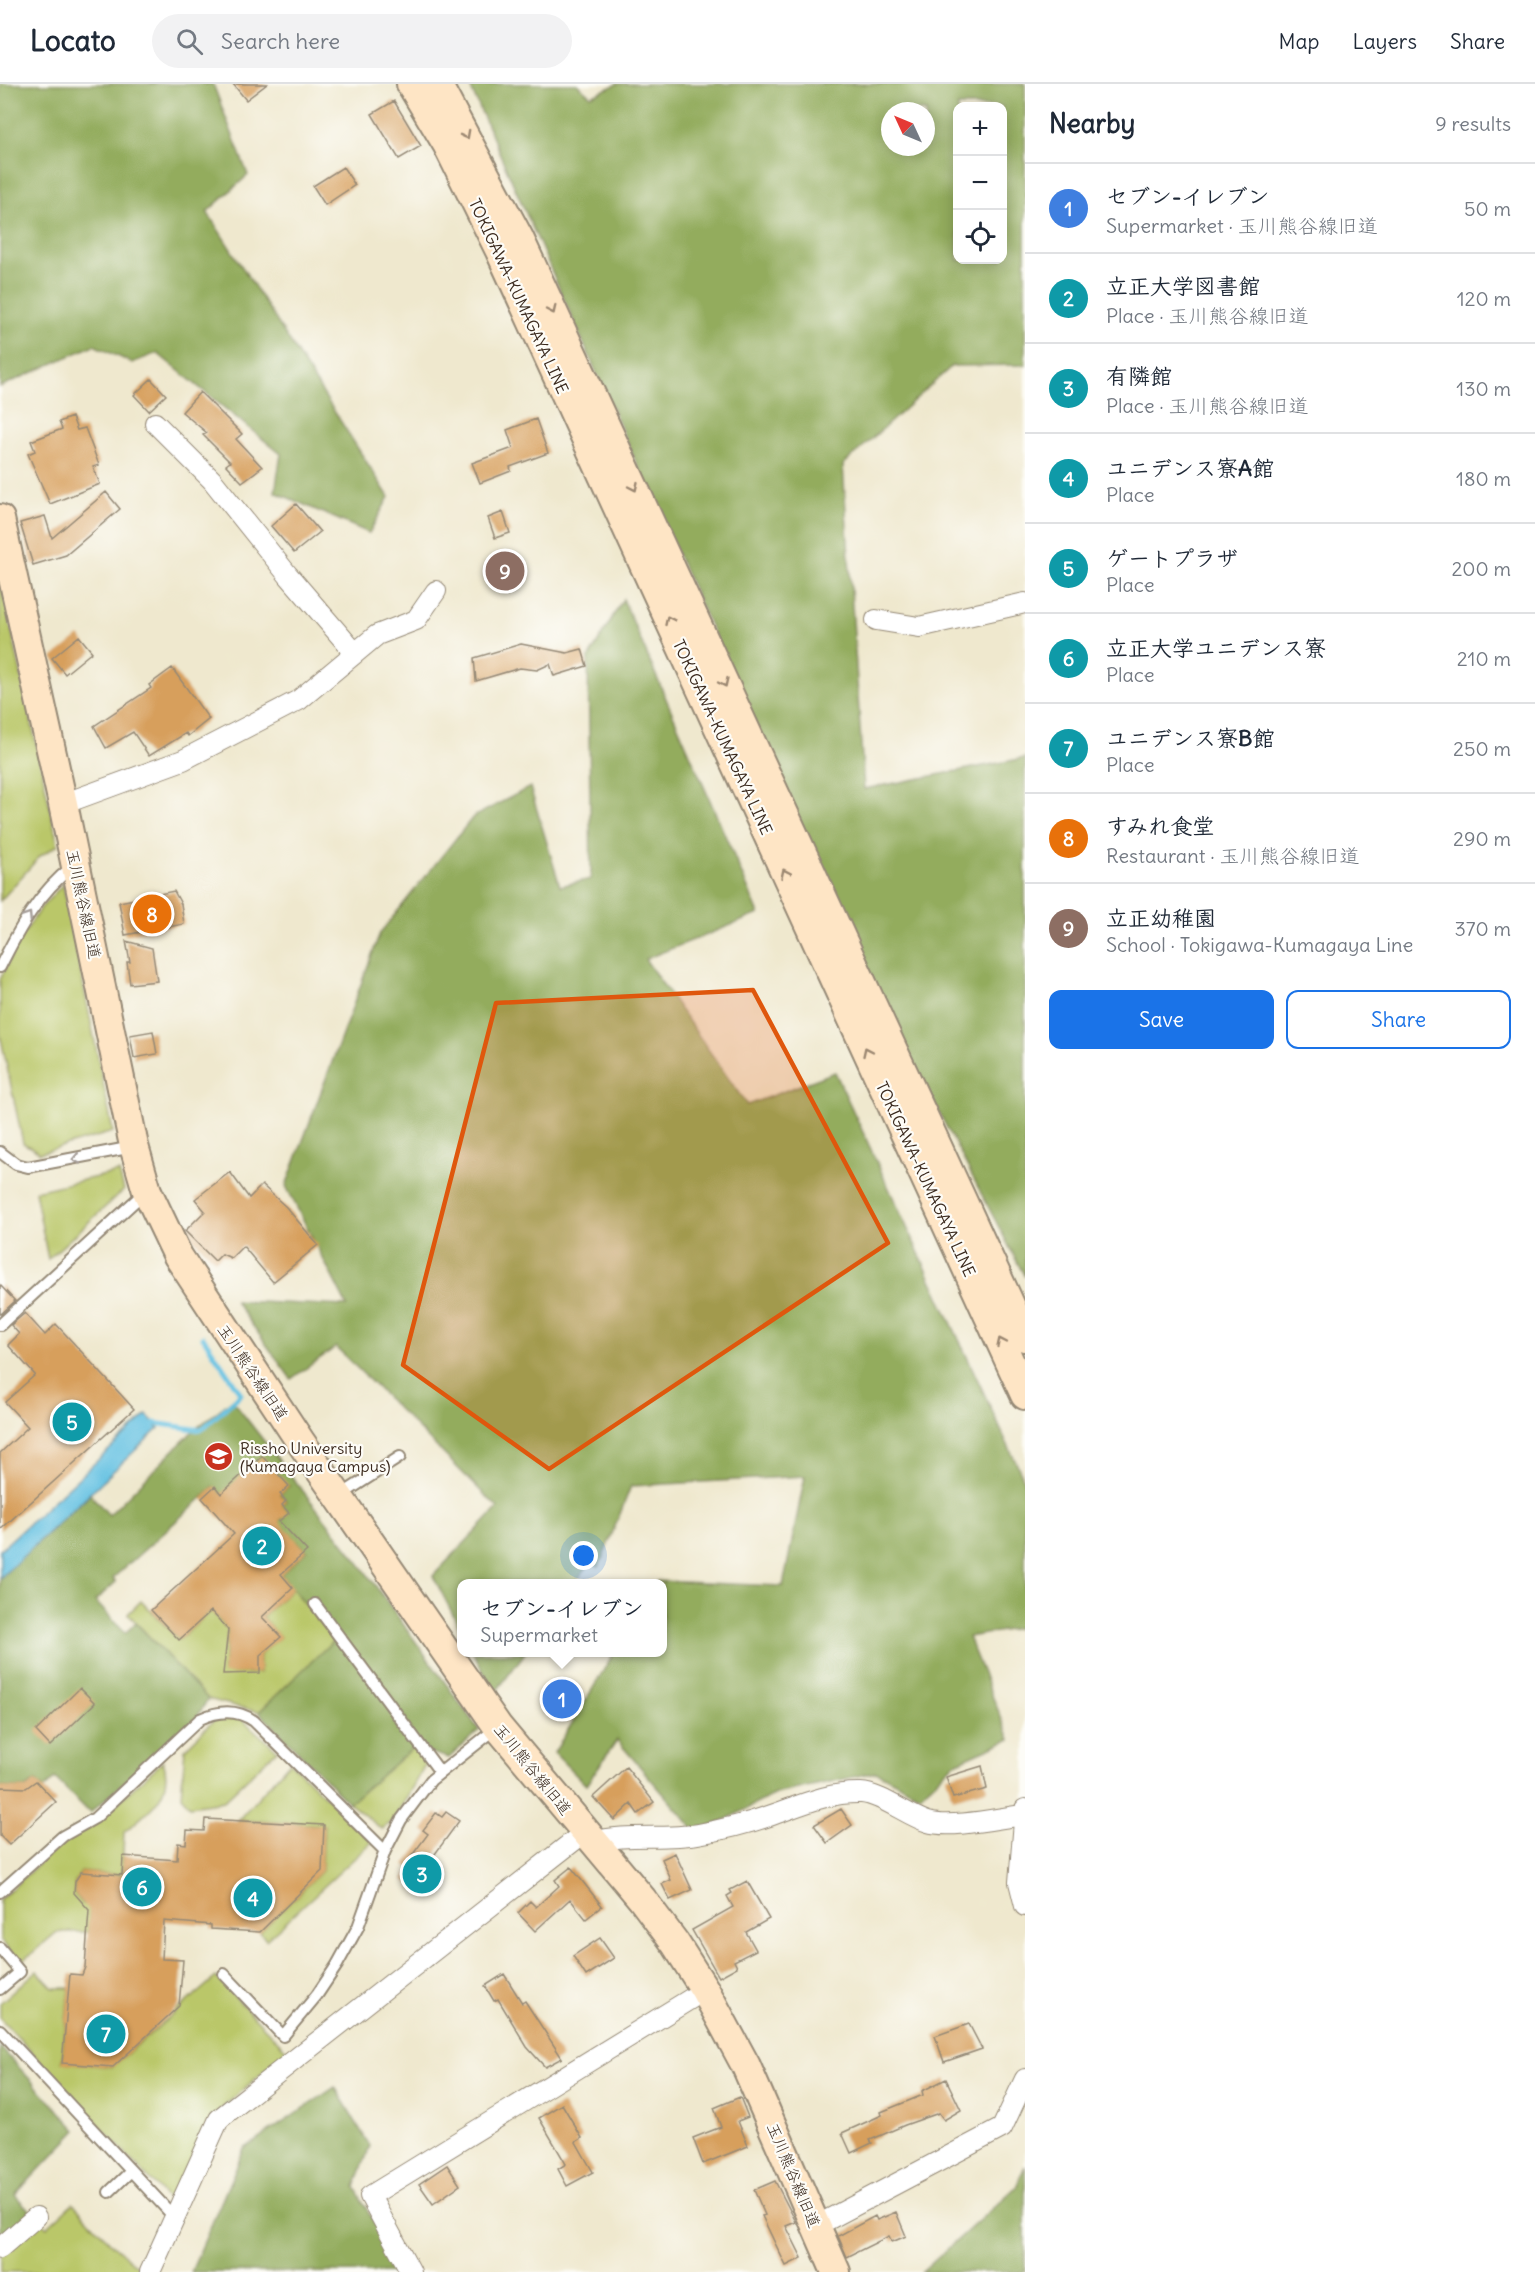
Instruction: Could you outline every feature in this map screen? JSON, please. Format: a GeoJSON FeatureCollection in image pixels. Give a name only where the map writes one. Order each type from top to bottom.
{"type":"FeatureCollection","features":[{"type":"Feature","properties":{"kind":"main road","name":"TOKIGAWA-KUMAGAYA LINE"},"geometry":{"type":"LineString","coordinates":[[411,84],[447,144],[505,262],[1025,1395]]}},
{"type":"Feature","properties":{"kind":"main road","name":"TOKIGAWA-KUMAGAYA LINE"},"geometry":{"type":"LineString","coordinates":[[437,84],[519,238],[1025,1337]]}},
{"type":"Feature","properties":{"kind":"main road","name":"玉川熊谷線旧道"},"geometry":{"type":"LineString","coordinates":[[2,534],[76,864],[134,1146],[147,1191],[167,1236],[199,1291],[338,1497],[498,1727],[669,1934],[705,1990],[746,2066],[836,2272]]}},
{"type":"Feature","properties":{"kind":"street"},"geometry":{"type":"LineString","coordinates":[[155,423],[212,480],[355,654]]}},
{"type":"Feature","properties":{"kind":"street"},"geometry":{"type":"LineString","coordinates":[[63,804],[183,760],[289,706],[377,635],[416,620],[435,591]]}},
{"type":"Feature","properties":{"kind":"street"},"geometry":{"type":"LineString","coordinates":[[876,620],[919,627],[1025,603]]}},
{"type":"Feature","properties":{"kind":"street"},"geometry":{"type":"LineString","coordinates":[[150,2272],[219,2119],[589,1837],[662,1838],[698,1834],[768,1816],[804,1802],[846,1794],[864,1793],[929,1823],[962,1823],[1024,1812],[1019,1882],[1025,1906]]}},
{"type":"Feature","properties":{"kind":"street"},"geometry":{"type":"LineString","coordinates":[[411,2272],[370,2196],[705,1990]]}},
{"type":"Feature","properties":{"kind":"street"},"geometry":{"type":"LineString","coordinates":[[816,2226],[1002,2128],[1025,2079]]}},
{"type":"Feature","properties":{"kind":"street"},"geometry":{"type":"LineString","coordinates":[[0,2248],[36,2217]]}},
{"type":"Feature","properties":{"kind":"lane"},"geometry":{"type":"LineString","coordinates":[[0,967],[19,930],[38,901],[57,879],[76,864]]}},
{"type":"Feature","properties":{"kind":"lane"},"geometry":{"type":"LineString","coordinates":[[0,1152],[16,1164],[28,1167],[134,1146]]}},
{"type":"Feature","properties":{"kind":"lane"},"geometry":{"type":"LineString","coordinates":[[0,1325],[147,1191]]}},
{"type":"Feature","properties":{"kind":"lane"},"geometry":{"type":"LineString","coordinates":[[338,1497],[400,1457]]}},
{"type":"Feature","properties":{"kind":"lane"},"geometry":{"type":"LineString","coordinates":[[315,1604],[440,1772]]}},
{"type":"Feature","properties":{"kind":"lane"},"geometry":{"type":"LineString","coordinates":[[0,1892],[63,1836],[95,1818],[200,1719],[214,1713],[244,1714],[254,1721],[385,1851]]}},
{"type":"Feature","properties":{"kind":"lane"},"geometry":{"type":"LineString","coordinates":[[224,1974],[283,2036],[317,1995],[358,1927],[385,1851],[401,1820],[431,1780],[498,1727]]}},
{"type":"Feature","properties":{"kind":"lane"},"geometry":{"type":"LineString","coordinates":[[0,1948],[21,1972],[0,1989]]}},
{"type":"Feature","properties":{"kind":"lane"},"geometry":{"type":"LineString","coordinates":[[0,2030],[175,2218]]}},
{"type":"Feature","properties":{"kind":"lane"},"geometry":{"type":"LineString","coordinates":[[109,2193],[130,2172]]}},
{"type":"Feature","properties":{"kind":"highlighted area"},"geometry":{"type":"Polygon","coordinates":[[[753,990],[888,1243],[549,1469],[403,1365],[496,1003],[753,990]]]}},
{"type":"Feature","properties":{"kind":"green space"},"geometry":{"type":"Polygon","coordinates":[[[0,84],[213,84],[248,175],[207,212],[389,497],[369,533],[275,492],[281,454],[157,353],[132,363],[94,345],[0,387],[0,84]]]}},
{"type":"Feature","properties":{"kind":"green space"},"geometry":{"type":"Polygon","coordinates":[[[469,84],[577,84],[591,96],[617,84],[1025,84],[1025,365],[952,366],[843,465],[864,789],[1025,758],[1025,1277],[891,1021],[662,521],[469,84]]]}},
{"type":"Feature","properties":{"kind":"green space"},"geometry":{"type":"Polygon","coordinates":[[[0,577],[58,845],[40,856],[0,901],[0,577]]]}},
{"type":"Feature","properties":{"kind":"green space"},"geometry":{"type":"Polygon","coordinates":[[[623,599],[759,914],[645,959],[747,1105],[835,1072],[1025,1482],[1025,1627],[968,1637],[1010,1739],[953,1764],[920,1795],[876,1772],[775,1794],[698,1834],[617,1740],[586,1785],[554,1753],[612,1657],[667,1657],[667,1581],[783,1586],[805,1476],[631,1486],[599,1567],[590,1563],[578,1579],[457,1579],[457,1622],[433,1576],[498,1508],[336,1347],[291,1379],[235,1301],[347,1306],[286,1186],[380,933],[473,817],[530,787],[560,886],[591,879],[588,659],[623,599]]]}},
{"type":"Feature","properties":{"kind":"green space"},"geometry":{"type":"Polygon","coordinates":[[[63,884],[113,1132],[40,1153],[23,1143],[0,1034],[0,980],[14,949],[39,910],[63,884]]]}},
{"type":"Feature","properties":{"kind":"green space"},"geometry":{"type":"Polygon","coordinates":[[[119,1172],[124,1190],[48,1259],[35,1191],[119,1172]]]}},
{"type":"Feature","properties":{"kind":"green space"},"geometry":{"type":"Polygon","coordinates":[[[232,1400],[360,1564],[479,1730],[449,1758],[413,1748],[349,1803],[259,1712],[334,1640],[281,1574],[307,1551],[278,1522],[288,1513],[282,1505],[286,1501],[280,1494],[289,1486],[221,1494],[214,1487],[113,1578],[116,1582],[95,1601],[125,1633],[136,1623],[208,1699],[197,1717],[90,1813],[55,1778],[44,1789],[36,1781],[25,1788],[0,1787],[0,1578],[90,1494],[109,1515],[193,1431],[232,1400]]]}},
{"type":"Feature","properties":{"kind":"green space"},"geometry":{"type":"Polygon","coordinates":[[[293,1588],[334,1640],[259,1712],[208,1699],[128,1614],[141,1601],[179,1640],[211,1611],[228,1630],[223,1673],[260,1673],[260,1655],[280,1637],[262,1617],[293,1588]]]}},
{"type":"Feature","properties":{"kind":"green space"},"geometry":{"type":"Polygon","coordinates":[[[475,1657],[522,1657],[495,1693],[475,1657]]]}},
{"type":"Feature","properties":{"kind":"green space"},"geometry":{"type":"Polygon","coordinates":[[[239,1717],[277,1750],[224,1801],[190,1806],[181,1796],[185,1749],[216,1718],[239,1717]]]}},
{"type":"Feature","properties":{"kind":"green space"},"geometry":{"type":"Polygon","coordinates":[[[413,1747],[426,1763],[393,1821],[382,1829],[349,1803],[413,1747]]]}},
{"type":"Feature","properties":{"kind":"green space"},"geometry":{"type":"Polygon","coordinates":[[[163,1761],[166,1773],[162,1793],[150,1810],[124,1832],[122,1875],[81,1872],[75,1881],[74,1893],[83,1904],[90,1904],[88,1932],[57,1932],[24,1960],[18,1959],[0,1940],[0,1900],[68,1836],[90,1828],[163,1761]]]}},
{"type":"Feature","properties":{"kind":"green space"},"geometry":{"type":"Polygon","coordinates":[[[290,1762],[372,1842],[266,1940],[260,1932],[322,1871],[324,1825],[238,1820],[290,1762]]]}},
{"type":"Feature","properties":{"kind":"green space"},"geometry":{"type":"Polygon","coordinates":[[[37,1971],[53,1988],[69,1988],[62,2062],[112,2067],[216,1977],[287,2051],[220,2110],[177,2209],[0,2018],[0,2003],[37,1971]]]}},
{"type":"Feature","properties":{"kind":"green space"},"geometry":{"type":"Polygon","coordinates":[[[0,2047],[77,2130],[15,2195],[32,2213],[0,2240],[0,2047]]]}},
{"type":"Feature","properties":{"kind":"green space"},"geometry":{"type":"Polygon","coordinates":[[[335,2087],[370,2146],[355,2187],[400,2272],[191,2272],[244,2149],[335,2087]]]}},
{"type":"Feature","properties":{"kind":"green space"},"geometry":{"type":"Polygon","coordinates":[[[1025,2166],[1025,2272],[922,2272],[1016,2187],[1025,2166]]]}},
{"type":"Feature","properties":{"kind":"green space"},"geometry":{"type":"Polygon","coordinates":[[[73,2203],[113,2245],[140,2268],[138,2272],[0,2272],[0,2257],[41,2222],[47,2227],[73,2203]]]}},
{"type":"Feature","properties":{"kind":"water"},"geometry":{"type":"Polygon","coordinates":[[[147,1415],[159,1428],[0,1578],[0,1550],[147,1415]]]}},
{"type":"Feature","properties":{"kind":"building"},"geometry":{"type":"Polygon","coordinates":[[[233,84],[267,84],[246,100],[233,84]]]}},
{"type":"Feature","properties":{"kind":"building"},"geometry":{"type":"Polygon","coordinates":[[[394,101],[421,146],[399,159],[372,114],[394,101]]]}},
{"type":"Feature","properties":{"kind":"building"},"geometry":{"type":"Polygon","coordinates":[[[343,167],[355,185],[325,205],[313,186],[343,167]]]}},
{"type":"Feature","properties":{"kind":"building"},"geometry":{"type":"Polygon","coordinates":[[[151,379],[166,395],[149,411],[134,395],[151,379]]]}},
{"type":"Feature","properties":{"kind":"building"},"geometry":{"type":"Polygon","coordinates":[[[200,392],[242,434],[236,439],[262,467],[242,482],[226,465],[230,462],[203,435],[207,433],[182,412],[200,392]]]}},
{"type":"Feature","properties":{"kind":"building"},"geometry":{"type":"Polygon","coordinates":[[[72,417],[77,430],[85,428],[99,465],[93,467],[100,484],[50,504],[28,454],[35,451],[31,441],[62,429],[59,422],[72,417]]]}},
{"type":"Feature","properties":{"kind":"building"},"geometry":{"type":"Polygon","coordinates":[[[536,419],[548,453],[510,467],[511,471],[480,483],[472,463],[513,448],[507,430],[536,419]]]}},
{"type":"Feature","properties":{"kind":"building"},"geometry":{"type":"Polygon","coordinates":[[[106,492],[120,509],[66,555],[33,565],[20,523],[45,516],[52,538],[106,492]]]}},
{"type":"Feature","properties":{"kind":"building"},"geometry":{"type":"Polygon","coordinates":[[[296,504],[320,532],[294,553],[271,526],[296,504]]]}},
{"type":"Feature","properties":{"kind":"building"},"geometry":{"type":"Polygon","coordinates":[[[503,512],[510,533],[495,538],[488,518],[503,512]]]}},
{"type":"Feature","properties":{"kind":"building"},"geometry":{"type":"Polygon","coordinates":[[[79,636],[92,652],[65,674],[52,658],[79,636]]]}},
{"type":"Feature","properties":{"kind":"building"},"geometry":{"type":"Polygon","coordinates":[[[521,644],[567,653],[582,649],[587,666],[554,676],[550,664],[537,670],[520,668],[476,681],[474,658],[521,644]]]}},
{"type":"Feature","properties":{"kind":"building"},"geometry":{"type":"Polygon","coordinates":[[[172,668],[209,719],[188,736],[186,733],[149,756],[133,732],[106,748],[94,726],[151,688],[149,685],[172,668]]]}},
{"type":"Feature","properties":{"kind":"building"},"geometry":{"type":"Polygon","coordinates":[[[174,891],[181,904],[184,924],[125,935],[119,902],[174,891]]]}},
{"type":"Feature","properties":{"kind":"building"},"geometry":{"type":"Polygon","coordinates":[[[126,941],[152,948],[157,981],[130,984],[127,962],[130,962],[126,941]]]}},
{"type":"Feature","properties":{"kind":"building"},"geometry":{"type":"Polygon","coordinates":[[[153,1031],[157,1054],[134,1058],[130,1035],[153,1031]]]}},
{"type":"Feature","properties":{"kind":"building"},"geometry":{"type":"Polygon","coordinates":[[[230,1172],[249,1198],[262,1185],[286,1207],[318,1245],[273,1282],[243,1246],[231,1258],[222,1254],[215,1261],[185,1231],[205,1211],[195,1199],[230,1172]]]}},
{"type":"Feature","properties":{"kind":"building"},"geometry":{"type":"Polygon","coordinates":[[[0,1285],[15,1301],[1,1314],[0,1314],[0,1285]]]}},
{"type":"Feature","properties":{"kind":"building"},"geometry":{"type":"Polygon","coordinates":[[[25,1313],[45,1335],[56,1324],[134,1409],[0,1530],[0,1453],[28,1427],[5,1402],[35,1375],[8,1345],[19,1334],[11,1325],[25,1313]]]}},
{"type":"Feature","properties":{"kind":"building"},"geometry":{"type":"Polygon","coordinates":[[[262,1456],[289,1486],[280,1494],[286,1501],[282,1505],[289,1513],[279,1521],[307,1551],[281,1574],[293,1588],[262,1617],[281,1637],[260,1655],[260,1673],[223,1674],[228,1630],[211,1611],[179,1640],[151,1610],[234,1534],[202,1498],[215,1486],[221,1494],[262,1456]]]}},
{"type":"Feature","properties":{"kind":"building"},"geometry":{"type":"Polygon","coordinates":[[[80,1688],[95,1703],[50,1746],[36,1731],[80,1688]]]}},
{"type":"Feature","properties":{"kind":"building"},"geometry":{"type":"Polygon","coordinates":[[[982,1766],[987,1789],[953,1798],[946,1777],[982,1766]]]}},
{"type":"Feature","properties":{"kind":"building"},"geometry":{"type":"Polygon","coordinates":[[[626,1767],[654,1802],[638,1814],[631,1804],[614,1820],[593,1797],[626,1767]]]}},
{"type":"Feature","properties":{"kind":"building"},"geometry":{"type":"Polygon","coordinates":[[[36,1781],[56,1802],[9,1845],[0,1836],[0,1787],[26,1788],[36,1781]]]}},
{"type":"Feature","properties":{"kind":"building"},"geometry":{"type":"Polygon","coordinates":[[[841,1809],[852,1825],[827,1843],[814,1825],[841,1809]]]}},
{"type":"Feature","properties":{"kind":"building"},"geometry":{"type":"Polygon","coordinates":[[[446,1812],[459,1821],[432,1858],[443,1867],[423,1894],[403,1879],[411,1870],[405,1865],[428,1834],[423,1830],[436,1813],[442,1817],[446,1812]]]}},
{"type":"Feature","properties":{"kind":"building"},"geometry":{"type":"Polygon","coordinates":[[[205,1819],[324,1825],[322,1871],[260,1932],[211,1929],[211,1925],[164,1921],[162,1959],[183,1960],[179,2006],[113,2067],[62,2063],[70,1974],[82,1975],[85,1967],[89,1910],[74,1893],[75,1881],[81,1872],[122,1875],[123,1856],[177,1860],[178,1843],[186,1844],[187,1830],[204,1831],[205,1819]]]}},
{"type":"Feature","properties":{"kind":"building"},"geometry":{"type":"Polygon","coordinates":[[[675,1853],[692,1890],[670,1900],[662,1884],[671,1880],[662,1859],[675,1853]]]}},
{"type":"Feature","properties":{"kind":"building"},"geometry":{"type":"Polygon","coordinates":[[[571,1867],[602,1906],[586,1919],[570,1899],[535,1931],[518,1913],[530,1901],[536,1907],[559,1886],[555,1880],[571,1867]]]}},
{"type":"Feature","properties":{"kind":"building"},"geometry":{"type":"Polygon","coordinates":[[[747,1881],[769,1919],[746,1932],[756,1950],[734,1961],[737,1967],[719,1977],[692,1930],[733,1907],[727,1896],[732,1893],[730,1890],[747,1881]]]}},
{"type":"Feature","properties":{"kind":"building"},"geometry":{"type":"Polygon","coordinates":[[[600,1938],[614,1958],[586,1976],[573,1956],[600,1938]]]}},
{"type":"Feature","properties":{"kind":"building"},"geometry":{"type":"Polygon","coordinates":[[[504,1974],[522,2003],[525,2001],[562,2058],[545,2067],[527,2047],[498,1999],[494,2001],[485,1986],[504,1974]]]}},
{"type":"Feature","properties":{"kind":"building"},"geometry":{"type":"Polygon","coordinates":[[[969,2024],[982,2049],[944,2062],[935,2036],[969,2024]]]}},
{"type":"Feature","properties":{"kind":"building"},"geometry":{"type":"Polygon","coordinates":[[[946,2079],[961,2110],[944,2120],[939,2113],[905,2125],[870,2140],[872,2143],[851,2153],[842,2133],[882,2115],[881,2112],[923,2095],[922,2091],[946,2079]]]}},
{"type":"Feature","properties":{"kind":"building"},"geometry":{"type":"Polygon","coordinates":[[[740,2097],[748,2117],[738,2121],[748,2146],[703,2164],[693,2138],[721,2127],[714,2108],[740,2097]]]}},
{"type":"Feature","properties":{"kind":"building"},"geometry":{"type":"Polygon","coordinates":[[[562,2104],[582,2138],[576,2142],[593,2172],[567,2186],[558,2169],[566,2164],[539,2118],[562,2104]]]}},
{"type":"Feature","properties":{"kind":"building"},"geometry":{"type":"Polygon","coordinates":[[[447,2165],[460,2185],[433,2204],[419,2184],[447,2165]]]}},
{"type":"Feature","properties":{"kind":"building"},"geometry":{"type":"Polygon","coordinates":[[[775,2181],[796,2222],[786,2226],[802,2258],[786,2266],[762,2216],[765,2215],[754,2190],[775,2181]]]}},
{"type":"Feature","properties":{"kind":"building"},"geometry":{"type":"Polygon","coordinates":[[[896,2212],[906,2236],[892,2242],[889,2236],[847,2257],[838,2236],[875,2216],[877,2220],[896,2212]]]}},
{"type":"Feature","properties":{"kind":"waterway"},"geometry":{"type":"LineString","coordinates":[[151,1426],[154,1423],[201,1430],[241,1394],[203,1337]]}},
{"type":"Feature","properties":{"kind":"place","name":"立正幼稚園"},"geometry":{"type":"Point","coordinates":[505,571]}},
{"type":"Feature","properties":{"kind":"place","name":"すみれ食堂"},"geometry":{"type":"Point","coordinates":[152,914]}},
{"type":"Feature","properties":{"kind":"place","name":"ゲートプラザ"},"geometry":{"type":"Point","coordinates":[72,1422]}},
{"type":"Feature","properties":{"kind":"place","name":"Rissho University (Kumagaya Campus)"},"geometry":{"type":"Point","coordinates":[219,1457]}},
{"type":"Feature","properties":{"kind":"place","name":"立正大学図書館"},"geometry":{"type":"Point","coordinates":[262,1546]}},
{"type":"Feature","properties":{"kind":"place","name":"セブン-イレブン"},"geometry":{"type":"Point","coordinates":[562,1699]}},
{"type":"Feature","properties":{"kind":"place","name":"有隣館"},"geometry":{"type":"Point","coordinates":[422,1874]}},
{"type":"Feature","properties":{"kind":"place","name":"立正大学ユニデンス寮"},"geometry":{"type":"Point","coordinates":[142,1887]}},
{"type":"Feature","properties":{"kind":"place","name":"ユニデンス寮A館"},"geometry":{"type":"Point","coordinates":[253,1898]}},
{"type":"Feature","properties":{"kind":"place","name":"ユニデンス寮B館"},"geometry":{"type":"Point","coordinates":[106,2034]}}]}
